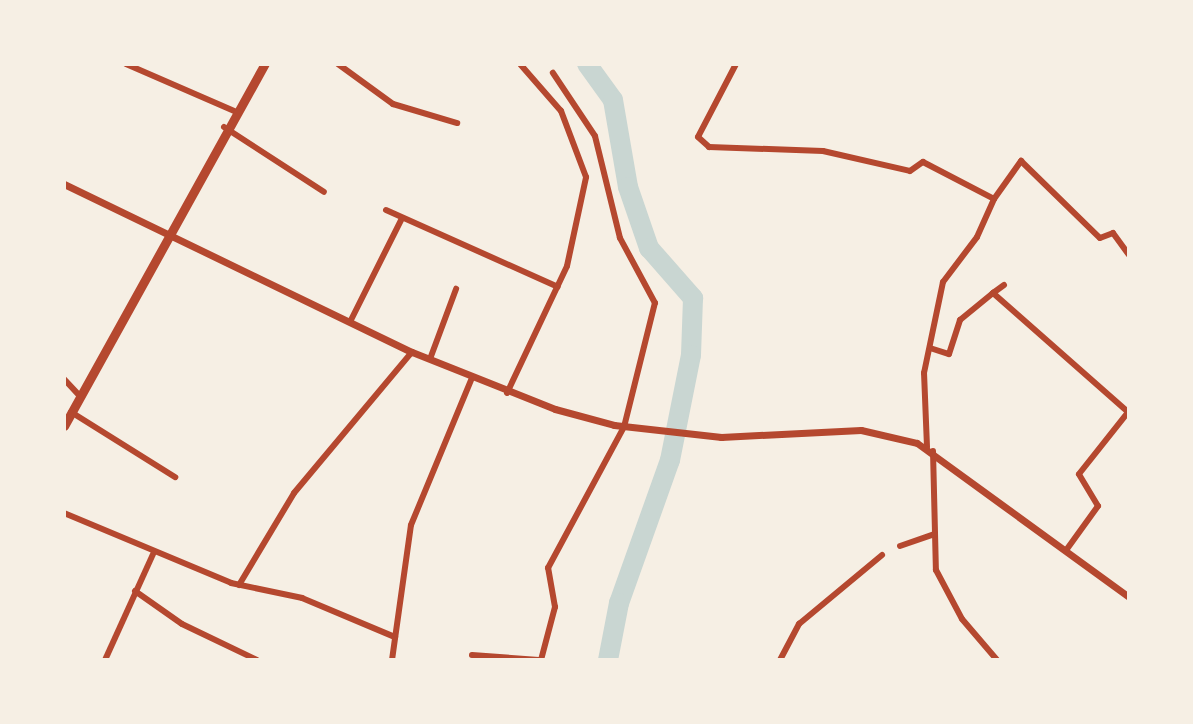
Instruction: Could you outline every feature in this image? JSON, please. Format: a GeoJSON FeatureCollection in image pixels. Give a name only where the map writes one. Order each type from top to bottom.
{"type":"FeatureCollection","features":[{"type":"Feature","properties":{"kind":"main road"},"geometry":{"type":"LineString","coordinates":[[64,426],[168,228],[263,64]]}},
{"type":"Feature","properties":{"kind":"street"},"geometry":{"type":"LineString","coordinates":[[126,64],[234,111]]}},
{"type":"Feature","properties":{"kind":"street"},"geometry":{"type":"LineString","coordinates":[[338,64],[393,104],[457,123]]}},
{"type":"Feature","properties":{"kind":"street"},"geometry":{"type":"LineString","coordinates":[[507,393],[558,287],[586,177],[569,125],[520,64]]}},
{"type":"Feature","properties":{"kind":"street"},"geometry":{"type":"LineString","coordinates":[[736,64],[698,137],[709,147],[814,150],[910,171],[923,162],[994,199]]}},
{"type":"Feature","properties":{"kind":"street"},"geometry":{"type":"LineString","coordinates":[[472,655],[536,660],[555,607],[548,568],[624,427],[655,303],[620,238],[595,136],[553,73]]}},
{"type":"Feature","properties":{"kind":"street"},"geometry":{"type":"LineString","coordinates":[[224,127],[324,192]]}},
{"type":"Feature","properties":{"kind":"street"},"geometry":{"type":"LineString","coordinates":[[997,660],[940,580],[935,534],[940,508],[930,449],[930,348],[945,274],[975,240],[994,199],[1025,162],[1100,238],[1113,233],[1129,255]]}},
{"type":"Feature","properties":{"kind":"street"},"geometry":{"type":"LineString","coordinates":[[64,184],[168,228],[412,352],[507,393],[624,427],[698,435],[861,430],[930,449],[1129,597]]}},
{"type":"Feature","properties":{"kind":"street"},"geometry":{"type":"LineString","coordinates":[[386,210],[558,287]]}},
{"type":"Feature","properties":{"kind":"street"},"geometry":{"type":"LineString","coordinates":[[351,320],[402,218]]}},
{"type":"Feature","properties":{"kind":"street"},"geometry":{"type":"LineString","coordinates":[[930,348],[949,354],[960,320],[1004,285]]}},
{"type":"Feature","properties":{"kind":"street"},"geometry":{"type":"LineString","coordinates":[[430,359],[456,289]]}},
{"type":"Feature","properties":{"kind":"street"},"geometry":{"type":"LineString","coordinates":[[993,293],[1128,411],[1079,474],[1098,506],[1067,549]]}},
{"type":"Feature","properties":{"kind":"street"},"geometry":{"type":"LineString","coordinates":[[239,585],[294,493],[412,352]]}},
{"type":"Feature","properties":{"kind":"street"},"geometry":{"type":"LineString","coordinates":[[392,660],[411,525],[472,378]]}},
{"type":"Feature","properties":{"kind":"street"},"geometry":{"type":"LineString","coordinates":[[64,379],[79,395]]}},
{"type":"Feature","properties":{"kind":"street"},"geometry":{"type":"LineString","coordinates":[[71,412],[175,477]]}},
{"type":"Feature","properties":{"kind":"street"},"geometry":{"type":"LineString","coordinates":[[64,513],[239,585],[302,598],[395,637]]}},
{"type":"Feature","properties":{"kind":"street"},"geometry":{"type":"LineString","coordinates":[[900,546],[935,534]]}},
{"type":"Feature","properties":{"kind":"street"},"geometry":{"type":"LineString","coordinates":[[105,660],[154,552]]}},
{"type":"Feature","properties":{"kind":"street"},"geometry":{"type":"LineString","coordinates":[[780,660],[799,624],[882,555]]}},
{"type":"Feature","properties":{"kind":"street"},"geometry":{"type":"LineString","coordinates":[[135,591],[182,624],[257,660]]}},
{"type":"Feature","properties":{"kind":"waterway"},"geometry":{"type":"LineString","coordinates":[[587,64],[613,100],[628,187],[649,248],[693,298],[691,355],[670,460],[619,603],[608,660]]}}]}
